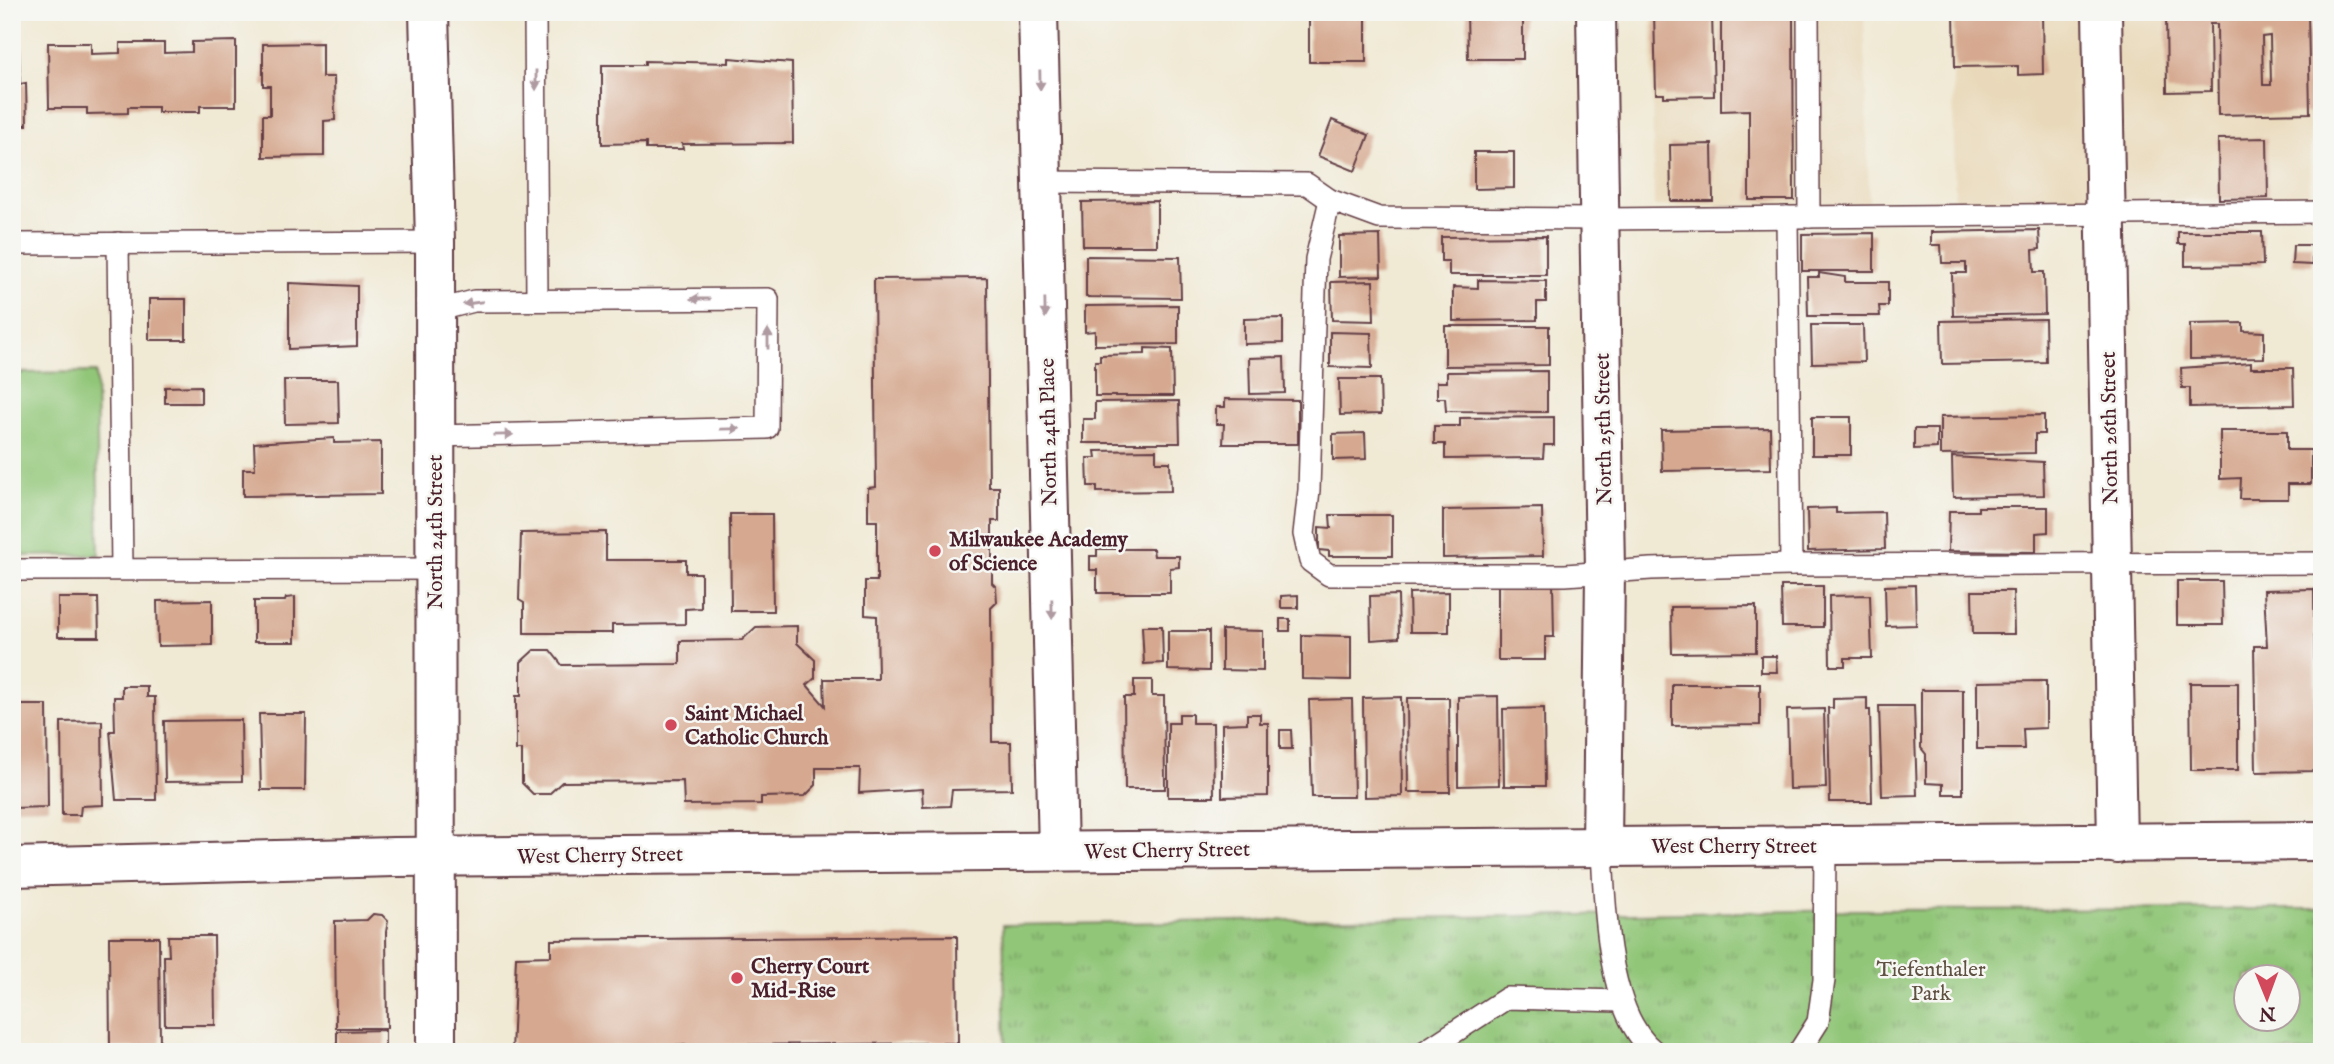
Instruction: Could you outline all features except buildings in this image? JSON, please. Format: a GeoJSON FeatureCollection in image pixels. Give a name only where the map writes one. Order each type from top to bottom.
{"type":"FeatureCollection","features":[{"type":"Feature","properties":{"kind":"street","name":"North 24th Street"},"geometry":{"type":"LineString","coordinates":[[429,12],[435,242],[436,1052]]}},
{"type":"Feature","properties":{"kind":"street","name":"North 24th Place"},"geometry":{"type":"LineString","coordinates":[[1038,12],[1058,851]]}},
{"type":"Feature","properties":{"kind":"street","name":"North 25th Street"},"geometry":{"type":"LineString","coordinates":[[1596,12],[1605,571],[1602,846]]}},
{"type":"Feature","properties":{"kind":"street","name":"North 26th Street"},"geometry":{"type":"LineString","coordinates":[[2102,12],[2117,844]]}},
{"type":"Feature","properties":{"kind":"street","name":"West Cherry Street"},"geometry":{"type":"LineString","coordinates":[[12,867],[435,857],[2322,841]]}},
{"type":"Feature","properties":{"kind":"lane"},"geometry":{"type":"LineString","coordinates":[[535,12],[537,299]]}},
{"type":"Feature","properties":{"kind":"lane"},"geometry":{"type":"LineString","coordinates":[[1808,12],[1810,217]]}},
{"type":"Feature","properties":{"kind":"lane"},"geometry":{"type":"LineString","coordinates":[[1042,181],[1307,184],[1330,200],[1379,218],[1787,218],[2322,212]]}},
{"type":"Feature","properties":{"kind":"lane"},"geometry":{"type":"LineString","coordinates":[[1330,200],[1316,259],[1309,490],[1304,534],[1310,561],[1329,575],[1565,575],[1605,571],[1791,565],[2322,563]]}},
{"type":"Feature","properties":{"kind":"lane"},"geometry":{"type":"LineString","coordinates":[[1787,218],[1791,565]]}},
{"type":"Feature","properties":{"kind":"lane"},"geometry":{"type":"LineString","coordinates":[[12,244],[435,242]]}},
{"type":"Feature","properties":{"kind":"lane"},"geometry":{"type":"LineString","coordinates":[[118,243],[122,569]]}},
{"type":"Feature","properties":{"kind":"lane"},"geometry":{"type":"LineString","coordinates":[[435,311],[474,301],[768,299],[767,428],[435,436]]}},
{"type":"Feature","properties":{"kind":"lane"},"geometry":{"type":"LineString","coordinates":[[12,570],[435,569]]}},
{"type":"Feature","properties":{"kind":"lane"},"geometry":{"type":"LineString","coordinates":[[1799,1052],[1818,1022],[1824,980],[1825,845]]}},
{"type":"Feature","properties":{"kind":"lane"},"geometry":{"type":"LineString","coordinates":[[1602,846],[1604,907],[1620,1001],[1648,1046],[1655,1052]]}},
{"type":"Feature","properties":{"kind":"lane"},"geometry":{"type":"LineString","coordinates":[[1424,1052],[1507,998],[1620,1001]]}},
{"type":"Feature","properties":{"kind":"shaded area"},"geometry":{"type":"Polygon","coordinates":[[[1651,12],[1864,12],[1869,205],[1654,206],[1651,12]]]}},
{"type":"Feature","properties":{"kind":"shaded area"},"geometry":{"type":"Polygon","coordinates":[[[1952,12],[2309,12],[2310,198],[1955,203],[1952,12]]]}},
{"type":"Feature","properties":{"kind":"green space"},"geometry":{"type":"Polygon","coordinates":[[[96,372],[99,555],[12,556],[12,373],[96,372]]]}},
{"type":"Feature","properties":{"kind":"green space","name":"Tiefenthaler Park"},"geometry":{"type":"Polygon","coordinates":[[[2322,909],[2322,1052],[1006,1052],[1003,925],[1856,910],[2322,909]]]}},
{"type":"Feature","properties":{"kind":"place","name":"Milwaukee Academy of Science"},"geometry":{"type":"Point","coordinates":[935,551]}},
{"type":"Feature","properties":{"kind":"place","name":"Saint Michael Catholic Church"},"geometry":{"type":"Point","coordinates":[671,725]}},
{"type":"Feature","properties":{"kind":"place","name":"Cherry Court Mid-Rise"},"geometry":{"type":"Point","coordinates":[737,978]}}]}
